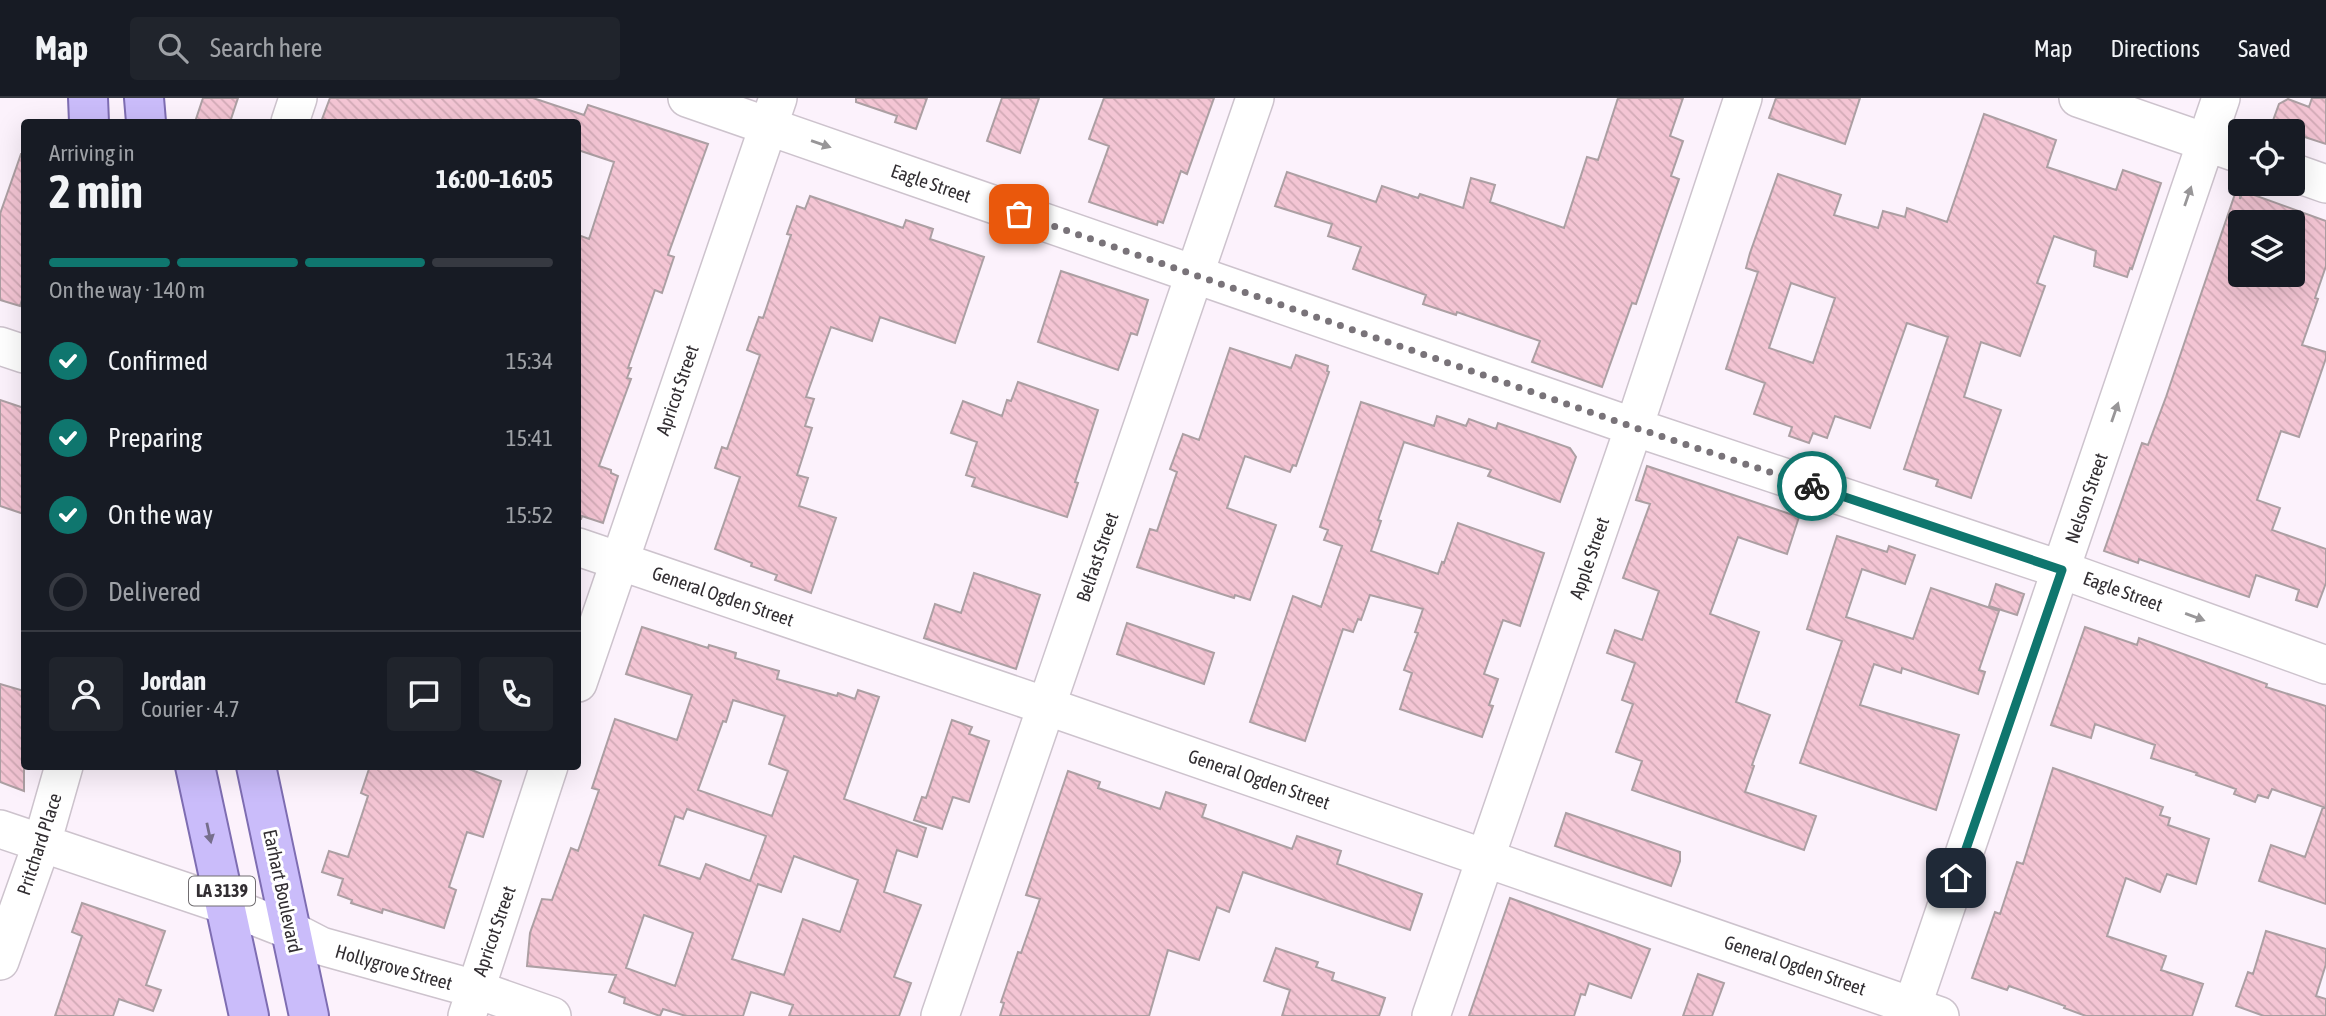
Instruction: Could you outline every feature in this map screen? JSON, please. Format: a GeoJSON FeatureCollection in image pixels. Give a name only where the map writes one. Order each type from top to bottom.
{"type":"FeatureCollection","features":[{"type":"Feature","properties":{"kind":"main road"},"geometry":{"type":"LineString","coordinates":[[88,98],[89,119]]}},
{"type":"Feature","properties":{"kind":"main road"},"geometry":{"type":"LineString","coordinates":[[144,98],[146,119]]}},
{"type":"Feature","properties":{"kind":"main road","name":"LA 3139"},"geometry":{"type":"LineString","coordinates":[[196,770],[249,1016]]}},
{"type":"Feature","properties":{"kind":"main road","name":"Earhart Boulevard"},"geometry":{"type":"LineString","coordinates":[[257,770],[309,1016]]}},
{"type":"Feature","properties":{"kind":"street"},"geometry":{"type":"LineString","coordinates":[[290,119],[298,98]]}},
{"type":"Feature","properties":{"kind":"street","name":"Eagle Street"},"geometry":{"type":"LineString","coordinates":[[687,98],[774,112],[1194,276],[1633,427],[2062,570],[2326,665]]}},
{"type":"Feature","properties":{"kind":"street","name":"Belfast Street"},"geometry":{"type":"LineString","coordinates":[[940,1016],[1255,98]]}},
{"type":"Feature","properties":{"kind":"street","name":"Apple Street"},"geometry":{"type":"LineString","coordinates":[[1431,1016],[1743,98]]}},
{"type":"Feature","properties":{"kind":"street"},"geometry":{"type":"LineString","coordinates":[[2078,98],[2228,150]]}},
{"type":"Feature","properties":{"kind":"street","name":"Nelson Street"},"geometry":{"type":"LineString","coordinates":[[1921,1013],[2062,570],[2221,98]]}},
{"type":"Feature","properties":{"kind":"street","name":"Apricot Street"},"geometry":{"type":"LineString","coordinates":[[581,674],[774,112]]}},
{"type":"Feature","properties":{"kind":"street"},"geometry":{"type":"LineString","coordinates":[[2305,177],[2326,184]]}},
{"type":"Feature","properties":{"kind":"street"},"geometry":{"type":"LineString","coordinates":[[0,346],[21,353]]}},
{"type":"Feature","properties":{"kind":"street","name":"General Ogden Street"},"geometry":{"type":"LineString","coordinates":[[581,548],[1485,858],[1921,1013]]}},
{"type":"Feature","properties":{"kind":"street","name":"Pritchard Place"},"geometry":{"type":"LineString","coordinates":[[0,961],[63,770]]}},
{"type":"Feature","properties":{"kind":"street","name":"Apricot Street"},"geometry":{"type":"LineString","coordinates":[[471,1003],[549,770]]}},
{"type":"Feature","properties":{"kind":"street","name":"Hollygrove Street"},"geometry":{"type":"LineString","coordinates":[[0,829],[225,905],[292,931],[321,946],[471,1003],[552,1016]]}},
{"type":"Feature","properties":{"kind":"building"},"geometry":{"type":"Polygon","coordinates":[[[203,98],[238,98],[231,119],[196,119],[203,98]]]}},
{"type":"Feature","properties":{"kind":"building"},"geometry":{"type":"Polygon","coordinates":[[[330,98],[533,98],[584,115],[588,105],[708,144],[668,255],[674,257],[662,293],[655,290],[628,368],[631,368],[627,378],[631,379],[599,466],[618,476],[603,523],[582,516],[581,519],[581,236],[589,239],[614,162],[581,151],[581,119],[322,119],[330,98]]]}},
{"type":"Feature","properties":{"kind":"building"},"geometry":{"type":"Polygon","coordinates":[[[856,98],[927,98],[916,129],[895,122],[897,116],[856,102],[856,98]]]}},
{"type":"Feature","properties":{"kind":"building"},"geometry":{"type":"Polygon","coordinates":[[[1002,98],[1039,98],[1020,153],[987,141],[1002,98]]]}},
{"type":"Feature","properties":{"kind":"building"},"geometry":{"type":"Polygon","coordinates":[[[1104,98],[1214,98],[1187,174],[1181,171],[1163,223],[1158,221],[1157,225],[1089,202],[1109,146],[1089,139],[1104,98]]]}},
{"type":"Feature","properties":{"kind":"building"},"geometry":{"type":"Polygon","coordinates":[[[1618,98],[1683,98],[1670,136],[1683,141],[1671,176],[1679,179],[1636,304],[1632,303],[1602,387],[1532,362],[1540,341],[1457,312],[1456,315],[1423,304],[1426,295],[1353,269],[1361,247],[1328,236],[1332,224],[1275,206],[1287,172],[1376,202],[1382,186],[1418,198],[1420,194],[1463,208],[1471,178],[1495,185],[1490,202],[1564,228],[1587,157],[1598,160],[1618,98]]]}},
{"type":"Feature","properties":{"kind":"building"},"geometry":{"type":"Polygon","coordinates":[[[1776,98],[1860,98],[1845,144],[1769,118],[1776,98]]]}},
{"type":"Feature","properties":{"kind":"building"},"geometry":{"type":"Polygon","coordinates":[[[2312,98],[2326,98],[2326,144],[2305,137],[2305,119],[2274,119],[2279,104],[2288,99],[2309,107],[2312,98]]]}},
{"type":"Feature","properties":{"kind":"building"},"geometry":{"type":"Polygon","coordinates":[[[1984,114],[2056,140],[2047,167],[2116,190],[2123,170],[2161,183],[2127,277],[2094,266],[2096,251],[2054,236],[2037,283],[2045,286],[2020,356],[1981,342],[1964,397],[2001,410],[1971,498],[1936,486],[1938,480],[1904,469],[1948,337],[1907,323],[1870,428],[1835,416],[1827,438],[1813,433],[1809,443],[1789,436],[1792,427],[1754,414],[1765,383],[1726,369],[1758,272],[1746,268],[1750,253],[1778,174],[1841,195],[1834,215],[1878,228],[1883,211],[1905,217],[1907,208],[1947,222],[1984,114]],[[1791,283],[1769,348],[1813,363],[1835,298],[1791,283]]]}},
{"type":"Feature","properties":{"kind":"building"},"geometry":{"type":"Polygon","coordinates":[[[21,154],[20,306],[0,300],[0,214],[21,154]]]}},
{"type":"Feature","properties":{"kind":"building"},"geometry":{"type":"Polygon","coordinates":[[[810,196],[903,228],[906,220],[933,229],[930,239],[984,257],[955,343],[880,317],[872,341],[831,327],[806,397],[814,399],[805,426],[812,428],[797,475],[808,478],[799,506],[836,518],[811,593],[775,580],[777,575],[715,549],[740,477],[715,468],[722,447],[727,449],[760,355],[747,350],[759,317],[763,318],[791,235],[787,234],[797,206],[805,209],[810,196]]]}},
{"type":"Feature","properties":{"kind":"building"},"geometry":{"type":"Polygon","coordinates":[[[2234,196],[2240,196],[2240,199],[2241,196],[2257,196],[2296,210],[2230,210],[2234,196]]]}},
{"type":"Feature","properties":{"kind":"building"},"geometry":{"type":"Polygon","coordinates":[[[2305,213],[2326,221],[2326,266],[2302,345],[2326,352],[2326,358],[2299,437],[2281,431],[2257,500],[2280,508],[2272,530],[2326,549],[2326,583],[2317,607],[2296,600],[2299,590],[2256,575],[2249,597],[2139,559],[2138,563],[2104,551],[2142,443],[2148,445],[2228,215],[2228,287],[2305,287],[2305,213]]]}},
{"type":"Feature","properties":{"kind":"building"},"geometry":{"type":"Polygon","coordinates":[[[1061,271],[1148,300],[1137,335],[1131,333],[1118,370],[1038,342],[1061,271]]]}},
{"type":"Feature","properties":{"kind":"building"},"geometry":{"type":"Polygon","coordinates":[[[1230,348],[1291,368],[1296,355],[1328,366],[1329,372],[1296,466],[1293,465],[1290,472],[1245,456],[1227,508],[1276,525],[1250,600],[1235,595],[1234,598],[1137,567],[1150,529],[1157,531],[1177,472],[1170,469],[1183,434],[1199,440],[1230,348]]]}},
{"type":"Feature","properties":{"kind":"building"},"geometry":{"type":"Polygon","coordinates":[[[1018,382],[1098,410],[1067,517],[972,486],[975,478],[966,475],[977,442],[951,433],[963,401],[1002,416],[1007,400],[1011,401],[1018,382]]]}},
{"type":"Feature","properties":{"kind":"building"},"geometry":{"type":"Polygon","coordinates":[[[0,400],[21,407],[21,513],[0,506],[0,400]]]}},
{"type":"Feature","properties":{"kind":"building"},"geometry":{"type":"Polygon","coordinates":[[[1361,402],[1434,426],[1437,416],[1466,426],[1469,419],[1496,429],[1498,423],[1570,448],[1576,457],[1560,502],[1488,476],[1491,470],[1404,442],[1378,520],[1381,521],[1371,551],[1438,574],[1458,523],[1544,553],[1520,626],[1503,620],[1484,674],[1498,679],[1489,705],[1493,706],[1482,737],[1400,709],[1412,673],[1404,670],[1418,633],[1415,632],[1423,609],[1370,595],[1361,620],[1358,619],[1353,632],[1343,629],[1305,741],[1250,722],[1293,596],[1321,607],[1342,546],[1324,540],[1328,530],[1320,527],[1361,402]]]}},
{"type":"Feature","properties":{"kind":"building"},"geometry":{"type":"Polygon","coordinates":[[[1647,466],[1799,517],[1787,554],[1738,537],[1710,614],[1759,632],[1736,702],[1770,715],[1745,792],[1816,816],[1804,850],[1632,790],[1642,761],[1616,752],[1633,704],[1622,700],[1635,663],[1607,653],[1615,630],[1642,640],[1659,591],[1623,578],[1650,504],[1636,500],[1647,466]]]}},
{"type":"Feature","properties":{"kind":"building"},"geometry":{"type":"Polygon","coordinates":[[[1837,536],[1887,552],[1889,546],[1915,555],[1905,584],[1862,569],[1846,617],[1913,639],[1931,588],[1999,611],[1979,670],[1985,672],[1978,694],[1902,668],[1901,673],[1874,664],[1860,705],[1959,735],[1936,810],[1800,763],[1842,641],[1807,629],[1837,536]]]}},
{"type":"Feature","properties":{"kind":"building"},"geometry":{"type":"Polygon","coordinates":[[[974,573],[1040,595],[1016,669],[924,638],[935,604],[961,613],[974,573]]]}},
{"type":"Feature","properties":{"kind":"building"},"geometry":{"type":"Polygon","coordinates":[[[1996,584],[2024,594],[2017,615],[1989,606],[1996,584]]]}},
{"type":"Feature","properties":{"kind":"building"},"geometry":{"type":"Polygon","coordinates":[[[1127,623],[1214,653],[1204,684],[1117,654],[1127,623]]]}},
{"type":"Feature","properties":{"kind":"building"},"geometry":{"type":"Polygon","coordinates":[[[642,627],[708,648],[709,645],[736,653],[735,658],[779,671],[777,679],[837,696],[838,693],[855,699],[858,690],[879,697],[844,799],[926,828],[917,857],[897,850],[884,892],[921,905],[894,977],[911,983],[899,1016],[789,1016],[793,1005],[751,992],[743,1016],[686,1016],[663,1009],[660,1016],[624,1003],[625,998],[609,992],[616,975],[527,966],[530,933],[542,899],[552,900],[571,848],[578,851],[599,790],[592,788],[615,719],[677,740],[692,695],[626,674],[642,627]],[[733,700],[726,722],[723,721],[698,790],[772,816],[788,771],[769,764],[785,716],[733,700]],[[687,809],[683,819],[675,816],[659,865],[700,879],[706,864],[750,881],[766,836],[687,809]],[[794,856],[781,892],[758,884],[732,959],[784,975],[803,919],[840,932],[858,880],[794,856]],[[644,915],[626,968],[675,986],[693,933],[644,915]]]}},
{"type":"Feature","properties":{"kind":"building"},"geometry":{"type":"Polygon","coordinates":[[[2085,627],[2137,645],[2139,638],[2267,684],[2266,687],[2326,706],[2326,808],[2272,789],[2268,798],[2258,795],[2255,802],[2234,794],[2236,789],[2151,758],[2155,745],[2095,724],[2091,738],[2051,725],[2085,627]]]}},
{"type":"Feature","properties":{"kind":"building"},"geometry":{"type":"Polygon","coordinates":[[[0,684],[21,690],[21,770],[24,770],[24,791],[0,782],[0,684]]]}},
{"type":"Feature","properties":{"kind":"building"},"geometry":{"type":"Polygon","coordinates":[[[952,720],[972,727],[969,734],[989,741],[969,802],[953,797],[942,829],[914,820],[922,797],[926,798],[952,720]]]}},
{"type":"Feature","properties":{"kind":"building"},"geometry":{"type":"Polygon","coordinates":[[[2053,768],[2163,807],[2160,815],[2170,818],[2168,825],[2209,839],[2196,884],[2167,874],[2160,892],[2126,878],[2107,936],[2166,956],[2161,970],[2203,984],[2192,1016],[2086,1016],[2009,986],[2007,990],[1972,978],[1995,912],[2000,914],[2017,862],[2023,864],[2053,768]]]}},
{"type":"Feature","properties":{"kind":"building"},"geometry":{"type":"Polygon","coordinates":[[[369,770],[472,770],[501,781],[483,837],[467,832],[449,887],[456,890],[444,928],[383,909],[382,913],[351,903],[352,900],[338,895],[343,879],[322,872],[329,851],[348,857],[368,796],[361,793],[369,770]]]}},
{"type":"Feature","properties":{"kind":"building"},"geometry":{"type":"Polygon","coordinates":[[[1068,771],[1100,782],[1098,788],[1160,809],[1166,792],[1206,805],[1202,817],[1292,849],[1297,836],[1341,851],[1337,864],[1422,894],[1410,930],[1243,872],[1229,912],[1217,907],[1199,960],[1168,950],[1149,1016],[1000,1016],[1004,1003],[1001,1002],[1018,952],[1021,953],[1040,899],[1026,895],[1068,771]]]}},
{"type":"Feature","properties":{"kind":"building"},"geometry":{"type":"Polygon","coordinates":[[[2323,807],[2326,808],[2326,904],[2259,881],[2271,845],[2305,857],[2323,807]]]}},
{"type":"Feature","properties":{"kind":"building"},"geometry":{"type":"Polygon","coordinates":[[[1566,813],[1680,852],[1680,861],[1671,886],[1555,846],[1566,813]]]}},
{"type":"Feature","properties":{"kind":"building"},"geometry":{"type":"Polygon","coordinates":[[[1510,898],[1650,949],[1631,998],[1589,983],[1585,995],[1581,994],[1574,1016],[1469,1016],[1510,898]]]}},
{"type":"Feature","properties":{"kind":"building"},"geometry":{"type":"Polygon","coordinates":[[[82,903],[165,931],[146,985],[161,990],[153,1011],[119,999],[113,1016],[55,1016],[82,936],[72,932],[82,903]]]}},
{"type":"Feature","properties":{"kind":"building"},"geometry":{"type":"Polygon","coordinates":[[[2266,931],[2326,949],[2326,964],[2316,996],[2326,999],[2326,1016],[2264,1016],[2236,1006],[2248,972],[2253,974],[2266,931]]]}},
{"type":"Feature","properties":{"kind":"building"},"geometry":{"type":"Polygon","coordinates":[[[1276,948],[1318,962],[1316,967],[1334,973],[1332,980],[1385,998],[1379,1016],[1282,1016],[1290,990],[1264,981],[1276,948]]]}},
{"type":"Feature","properties":{"kind":"building"},"geometry":{"type":"Polygon","coordinates":[[[1698,974],[1724,983],[1712,1016],[1683,1016],[1698,974]]]}},
{"type":"Feature","properties":{"kind":"way so far"},"geometry":{"type":"LineString","coordinates":[[1019,214],[1633,427],[1812,486]]}},
{"type":"Feature","properties":{"kind":"route"},"geometry":{"type":"LineString","coordinates":[[1812,486],[2062,570],[1956,878]]}}]}
